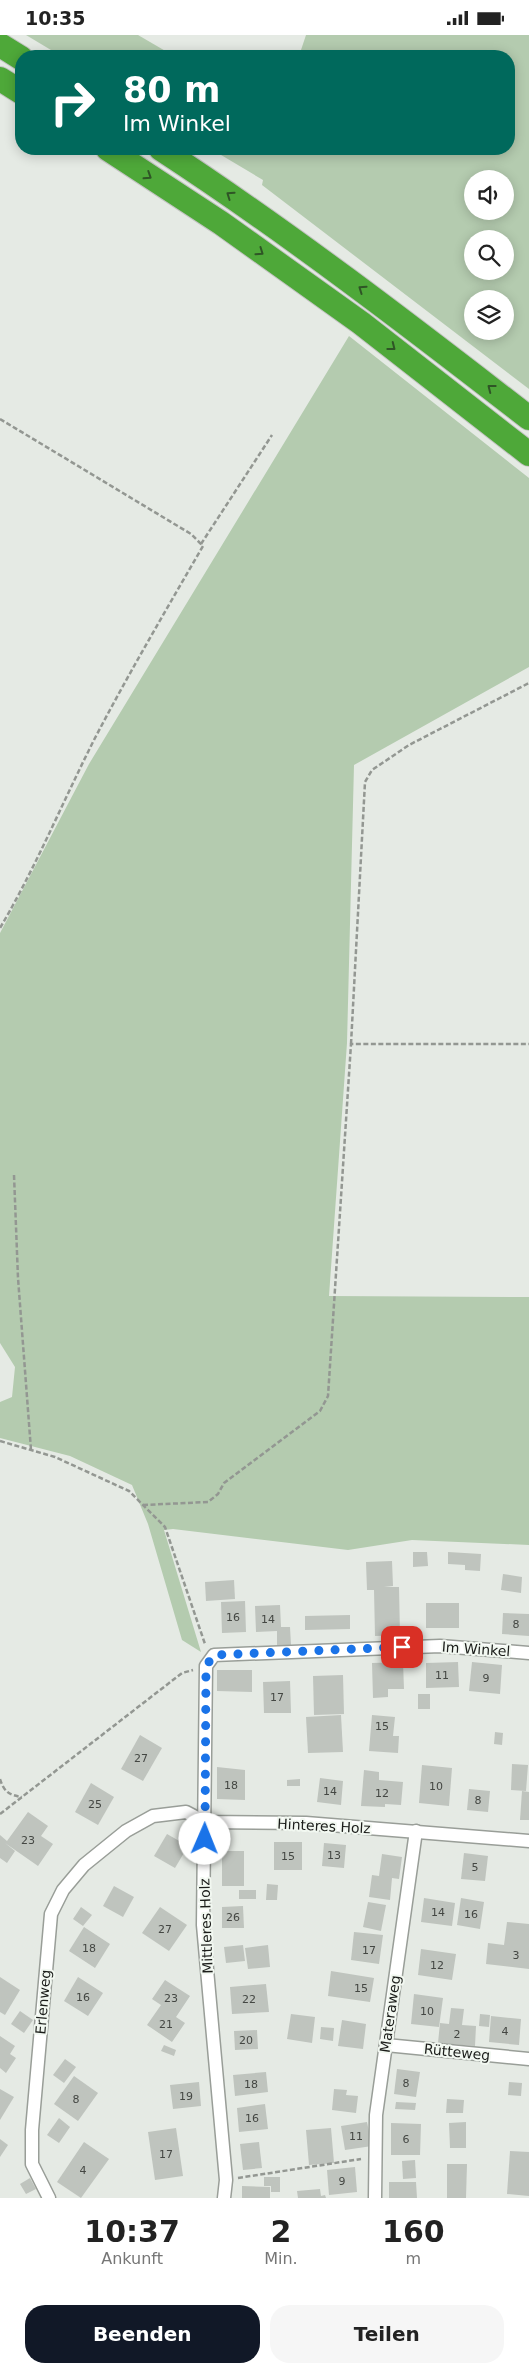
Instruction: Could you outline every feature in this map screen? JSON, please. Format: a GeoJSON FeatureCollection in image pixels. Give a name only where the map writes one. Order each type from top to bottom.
{"type":"FeatureCollection","features":[{"type":"Feature","properties":{"kind":"highway"},"geometry":{"type":"LineString","coordinates":[[0,45],[15,54]]}},
{"type":"Feature","properties":{"kind":"highway"},"geometry":{"type":"LineString","coordinates":[[0,79],[15,88]]}},
{"type":"Feature","properties":{"kind":"highway"},"geometry":{"type":"LineString","coordinates":[[117,155],[221,223],[361,323],[529,455]]}},
{"type":"Feature","properties":{"kind":"highway"},"geometry":{"type":"LineString","coordinates":[[170,155],[375,299],[529,418]]}},
{"type":"Feature","properties":{"kind":"street","name":"Im Winkel"},"geometry":{"type":"LineString","coordinates":[[214,1655],[440,1646],[529,1653]]}},
{"type":"Feature","properties":{"kind":"street"},"geometry":{"type":"LineString","coordinates":[[206,1666],[214,1655]]}},
{"type":"Feature","properties":{"kind":"street","name":"Mittleres Holz"},"geometry":{"type":"LineString","coordinates":[[206,1666],[203,1925],[226,2180],[224,2198]]}},
{"type":"Feature","properties":{"kind":"street","name":"Hinteres Holz"},"geometry":{"type":"LineString","coordinates":[[126,1831],[153,1816],[186,1812],[205,1822],[306,1823],[529,1841]]}},
{"type":"Feature","properties":{"kind":"street","name":"Erlenweg"},"geometry":{"type":"LineString","coordinates":[[49,2198],[32,2164],[32,2130],[51,1914],[63,1889],[84,1865],[126,1831]]}},
{"type":"Feature","properties":{"kind":"street","name":"Materaweg"},"geometry":{"type":"LineString","coordinates":[[375,2198],[376,2115],[416,1831]]}},
{"type":"Feature","properties":{"kind":"street","name":"Rütteweg"},"geometry":{"type":"LineString","coordinates":[[386,2045],[529,2059]]}},
{"type":"Feature","properties":{"kind":"path"},"geometry":{"type":"LineString","coordinates":[[0,419],[191,534],[204,547],[145,644],[95,739],[25,886],[0,928]]}},
{"type":"Feature","properties":{"kind":"path"},"geometry":{"type":"LineString","coordinates":[[201,544],[272,435]]}},
{"type":"Feature","properties":{"kind":"path"},"geometry":{"type":"LineString","coordinates":[[143,1505],[208,1502],[218,1494],[224,1483],[320,1411],[328,1396],[351,1045],[365,782],[372,770],[409,745],[529,683]]}},
{"type":"Feature","properties":{"kind":"path"},"geometry":{"type":"LineString","coordinates":[[351,1045],[529,1045]]}},
{"type":"Feature","properties":{"kind":"path"},"geometry":{"type":"LineString","coordinates":[[14,1175],[18,1278],[31,1450]]}},
{"type":"Feature","properties":{"kind":"path"},"geometry":{"type":"LineString","coordinates":[[0,1441],[55,1457],[129,1491],[165,1527],[204,1642],[214,1655]]}},
{"type":"Feature","properties":{"kind":"path"},"geometry":{"type":"LineString","coordinates":[[0,1814],[182,1673],[206,1666]]}},
{"type":"Feature","properties":{"kind":"path"},"geometry":{"type":"LineString","coordinates":[[0,1779],[3,1788],[10,1795],[22,1797]]}},
{"type":"Feature","properties":{"kind":"path"},"geometry":{"type":"LineString","coordinates":[[226,2180],[375,2157]]}},
{"type":"Feature","properties":{"kind":"green space"},"geometry":{"type":"Polygon","coordinates":[[[26,35],[138,35],[164,50],[51,50],[26,35]]]}},
{"type":"Feature","properties":{"kind":"green space"},"geometry":{"type":"Polygon","coordinates":[[[306,35],[529,35],[529,389],[465,340],[514,340],[514,290],[464,290],[464,339],[262,185],[263,180],[221,155],[515,155],[515,50],[301,50],[306,35]]]}},
{"type":"Feature","properties":{"kind":"green space"},"geometry":{"type":"Polygon","coordinates":[[[349,336],[529,478],[529,667],[354,765],[347,1043],[329,1296],[529,1297],[529,1545],[412,1540],[348,1550],[173,1529],[164,1530],[201,1652],[182,1640],[148,1524],[132,1485],[70,1456],[0,1438],[0,1402],[12,1397],[15,1367],[0,1343],[0,933],[89,764],[349,336]]]}},
{"type":"Feature","properties":{"kind":"building"},"geometry":{"type":"Polygon","coordinates":[[[413,1552],[427,1552],[428,1566],[413,1567],[413,1552]]]}},
{"type":"Feature","properties":{"kind":"building"},"geometry":{"type":"Polygon","coordinates":[[[448,1552],[481,1554],[480,1571],[465,1570],[465,1565],[448,1564],[448,1552]]]}},
{"type":"Feature","properties":{"kind":"building"},"geometry":{"type":"Polygon","coordinates":[[[392,1561],[393,1586],[384,1587],[399,1587],[400,1635],[375,1636],[374,1590],[367,1590],[366,1562],[392,1561]]]}},
{"type":"Feature","properties":{"kind":"building"},"geometry":{"type":"Polygon","coordinates":[[[503,1574],[522,1577],[521,1593],[501,1590],[503,1574]]]}},
{"type":"Feature","properties":{"kind":"building"},"geometry":{"type":"Polygon","coordinates":[[[234,1580],[235,1599],[206,1601],[205,1582],[234,1580]]]}},
{"type":"Feature","properties":{"kind":"building"},"geometry":{"type":"Polygon","coordinates":[[[245,1601],[246,1632],[222,1633],[221,1602],[245,1601]]]}},
{"type":"Feature","properties":{"kind":"building"},"geometry":{"type":"Polygon","coordinates":[[[426,1603],[459,1603],[459,1628],[426,1628],[426,1603]]]}},
{"type":"Feature","properties":{"kind":"building"},"geometry":{"type":"Polygon","coordinates":[[[280,1605],[281,1627],[290,1627],[291,1645],[277,1645],[277,1631],[256,1632],[255,1606],[280,1605]]]}},
{"type":"Feature","properties":{"kind":"building"},"geometry":{"type":"Polygon","coordinates":[[[503,1613],[529,1614],[529,1636],[502,1634],[503,1613]]]}},
{"type":"Feature","properties":{"kind":"building"},"geometry":{"type":"Polygon","coordinates":[[[350,1615],[350,1629],[305,1630],[305,1616],[350,1615]]]}},
{"type":"Feature","properties":{"kind":"building"},"geometry":{"type":"Polygon","coordinates":[[[403,1662],[404,1689],[388,1689],[388,1697],[373,1698],[372,1663],[403,1662]]]}},
{"type":"Feature","properties":{"kind":"building"},"geometry":{"type":"Polygon","coordinates":[[[458,1662],[459,1687],[426,1688],[426,1663],[458,1662]]]}},
{"type":"Feature","properties":{"kind":"building"},"geometry":{"type":"Polygon","coordinates":[[[472,1662],[502,1665],[500,1694],[469,1691],[472,1662]]]}},
{"type":"Feature","properties":{"kind":"building"},"geometry":{"type":"Polygon","coordinates":[[[217,1670],[252,1670],[252,1692],[217,1691],[217,1670]]]}},
{"type":"Feature","properties":{"kind":"building"},"geometry":{"type":"Polygon","coordinates":[[[343,1675],[344,1714],[314,1715],[313,1676],[343,1675]]]}},
{"type":"Feature","properties":{"kind":"building"},"geometry":{"type":"Polygon","coordinates":[[[290,1681],[291,1713],[264,1713],[263,1682],[290,1681]]]}},
{"type":"Feature","properties":{"kind":"building"},"geometry":{"type":"Polygon","coordinates":[[[418,1694],[430,1694],[430,1709],[418,1709],[418,1694]]]}},
{"type":"Feature","properties":{"kind":"building"},"geometry":{"type":"Polygon","coordinates":[[[341,1715],[343,1752],[308,1753],[306,1717],[341,1715]]]}},
{"type":"Feature","properties":{"kind":"building"},"geometry":{"type":"Polygon","coordinates":[[[372,1715],[395,1717],[393,1736],[399,1736],[398,1753],[369,1751],[372,1715]]]}},
{"type":"Feature","properties":{"kind":"building"},"geometry":{"type":"Polygon","coordinates":[[[495,1732],[503,1733],[502,1745],[494,1744],[495,1732]]]}},
{"type":"Feature","properties":{"kind":"building"},"geometry":{"type":"Polygon","coordinates":[[[140,1735],[162,1748],[143,1781],[121,1769],[140,1735]]]}},
{"type":"Feature","properties":{"kind":"building"},"geometry":{"type":"Polygon","coordinates":[[[512,1764],[528,1765],[526,1791],[511,1790],[512,1764]]]}},
{"type":"Feature","properties":{"kind":"building"},"geometry":{"type":"Polygon","coordinates":[[[422,1765],[452,1768],[449,1806],[419,1803],[422,1765]]]}},
{"type":"Feature","properties":{"kind":"building"},"geometry":{"type":"Polygon","coordinates":[[[217,1767],[245,1770],[245,1800],[217,1799],[217,1767]]]}},
{"type":"Feature","properties":{"kind":"building"},"geometry":{"type":"Polygon","coordinates":[[[364,1770],[379,1772],[379,1780],[403,1782],[401,1805],[385,1804],[385,1807],[361,1806],[364,1770]]]}},
{"type":"Feature","properties":{"kind":"building"},"geometry":{"type":"Polygon","coordinates":[[[320,1778],[343,1781],[341,1805],[317,1802],[320,1778]]]}},
{"type":"Feature","properties":{"kind":"building"},"geometry":{"type":"Polygon","coordinates":[[[300,1779],[300,1786],[287,1786],[287,1780],[300,1779]]]}},
{"type":"Feature","properties":{"kind":"building"},"geometry":{"type":"Polygon","coordinates":[[[91,1783],[114,1797],[98,1825],[75,1812],[91,1783]]]}},
{"type":"Feature","properties":{"kind":"building"},"geometry":{"type":"Polygon","coordinates":[[[469,1789],[490,1791],[488,1812],[467,1810],[469,1789]]]}},
{"type":"Feature","properties":{"kind":"building"},"geometry":{"type":"Polygon","coordinates":[[[522,1791],[529,1792],[529,1820],[520,1820],[522,1791]]]}},
{"type":"Feature","properties":{"kind":"building"},"geometry":{"type":"Polygon","coordinates":[[[28,1812],[48,1826],[41,1836],[53,1844],[38,1866],[5,1843],[15,1851],[7,1863],[0,1858],[0,1835],[7,1841],[28,1812]]]}},
{"type":"Feature","properties":{"kind":"building"},"geometry":{"type":"Polygon","coordinates":[[[167,1834],[188,1846],[175,1868],[154,1856],[167,1834]]]}},
{"type":"Feature","properties":{"kind":"building"},"geometry":{"type":"Polygon","coordinates":[[[274,1842],[302,1842],[302,1870],[274,1870],[274,1842]]]}},
{"type":"Feature","properties":{"kind":"building"},"geometry":{"type":"Polygon","coordinates":[[[324,1843],[346,1845],[344,1868],[322,1866],[324,1843]]]}},
{"type":"Feature","properties":{"kind":"building"},"geometry":{"type":"Polygon","coordinates":[[[222,1851],[244,1851],[244,1886],[222,1886],[222,1851]]]}},
{"type":"Feature","properties":{"kind":"building"},"geometry":{"type":"Polygon","coordinates":[[[464,1853],[488,1856],[485,1881],[461,1879],[464,1853]]]}},
{"type":"Feature","properties":{"kind":"building"},"geometry":{"type":"Polygon","coordinates":[[[382,1854],[402,1857],[399,1879],[392,1878],[390,1900],[369,1897],[372,1875],[379,1876],[382,1854]]]}},
{"type":"Feature","properties":{"kind":"building"},"geometry":{"type":"Polygon","coordinates":[[[267,1884],[278,1885],[277,1900],[266,1900],[267,1884]]]}},
{"type":"Feature","properties":{"kind":"building"},"geometry":{"type":"Polygon","coordinates":[[[114,1886],[134,1897],[123,1917],[103,1906],[114,1886]]]}},
{"type":"Feature","properties":{"kind":"building"},"geometry":{"type":"Polygon","coordinates":[[[239,1890],[256,1890],[256,1899],[239,1899],[239,1890]]]}},
{"type":"Feature","properties":{"kind":"building"},"geometry":{"type":"Polygon","coordinates":[[[424,1898],[455,1903],[452,1926],[421,1922],[424,1898]]]}},
{"type":"Feature","properties":{"kind":"building"},"geometry":{"type":"Polygon","coordinates":[[[461,1898],[484,1902],[480,1929],[457,1925],[461,1898]]]}},
{"type":"Feature","properties":{"kind":"building"},"geometry":{"type":"Polygon","coordinates":[[[368,1902],[386,1905],[381,1931],[363,1927],[368,1902]]]}},
{"type":"Feature","properties":{"kind":"building"},"geometry":{"type":"Polygon","coordinates":[[[243,1906],[244,1928],[222,1928],[222,1907],[243,1906]]]}},
{"type":"Feature","properties":{"kind":"building"},"geometry":{"type":"Polygon","coordinates":[[[81,1907],[92,1915],[83,1926],[73,1919],[81,1907]]]}},
{"type":"Feature","properties":{"kind":"building"},"geometry":{"type":"Polygon","coordinates":[[[160,1907],[187,1925],[169,1951],[142,1933],[160,1907]]]}},
{"type":"Feature","properties":{"kind":"building"},"geometry":{"type":"Polygon","coordinates":[[[507,1922],[529,1924],[529,1969],[486,1964],[488,1943],[504,1945],[507,1922]]]}},
{"type":"Feature","properties":{"kind":"building"},"geometry":{"type":"Polygon","coordinates":[[[84,1927],[110,1944],[95,1968],[69,1951],[84,1927]]]}},
{"type":"Feature","properties":{"kind":"building"},"geometry":{"type":"Polygon","coordinates":[[[354,1932],[383,1935],[379,1964],[351,1960],[354,1932]]]}},
{"type":"Feature","properties":{"kind":"building"},"geometry":{"type":"Polygon","coordinates":[[[243,1945],[245,1961],[226,1963],[224,1947],[243,1945]]]}},
{"type":"Feature","properties":{"kind":"building"},"geometry":{"type":"Polygon","coordinates":[[[268,1945],[270,1967],[248,1969],[245,1948],[268,1945]]]}},
{"type":"Feature","properties":{"kind":"building"},"geometry":{"type":"Polygon","coordinates":[[[421,1949],[456,1954],[452,1980],[418,1975],[421,1949]]]}},
{"type":"Feature","properties":{"kind":"building"},"geometry":{"type":"Polygon","coordinates":[[[331,1971],[374,1978],[370,2002],[328,1996],[331,1971]]]}},
{"type":"Feature","properties":{"kind":"building"},"geometry":{"type":"Polygon","coordinates":[[[0,1977],[20,1990],[5,2015],[0,2012],[0,1977]]]}},
{"type":"Feature","properties":{"kind":"building"},"geometry":{"type":"Polygon","coordinates":[[[78,1977],[103,1993],[88,2016],[64,2001],[78,1977]]]}},
{"type":"Feature","properties":{"kind":"building"},"geometry":{"type":"Polygon","coordinates":[[[165,1980],[190,1996],[176,2017],[185,2023],[172,2042],[147,2025],[161,2005],[152,1999],[165,1980]]]}},
{"type":"Feature","properties":{"kind":"building"},"geometry":{"type":"Polygon","coordinates":[[[266,1984],[269,2012],[232,2014],[230,1987],[266,1984]]]}},
{"type":"Feature","properties":{"kind":"building"},"geometry":{"type":"Polygon","coordinates":[[[414,1994],[443,1998],[439,2027],[411,2024],[414,1994]]]}},
{"type":"Feature","properties":{"kind":"building"},"geometry":{"type":"Polygon","coordinates":[[[451,2008],[464,2009],[462,2025],[476,2026],[475,2046],[438,2043],[440,2023],[449,2024],[451,2008]]]}},
{"type":"Feature","properties":{"kind":"building"},"geometry":{"type":"Polygon","coordinates":[[[20,2011],[33,2020],[24,2033],[11,2024],[20,2011]]]}},
{"type":"Feature","properties":{"kind":"building"},"geometry":{"type":"Polygon","coordinates":[[[291,2014],[315,2017],[312,2043],[287,2039],[291,2014]]]}},
{"type":"Feature","properties":{"kind":"building"},"geometry":{"type":"Polygon","coordinates":[[[480,2014],[490,2015],[489,2027],[479,2026],[480,2014]]]}},
{"type":"Feature","properties":{"kind":"building"},"geometry":{"type":"Polygon","coordinates":[[[491,2016],[521,2019],[519,2045],[489,2042],[491,2016]]]}},
{"type":"Feature","properties":{"kind":"building"},"geometry":{"type":"Polygon","coordinates":[[[342,2020],[366,2024],[363,2049],[338,2046],[342,2020]]]}},
{"type":"Feature","properties":{"kind":"building"},"geometry":{"type":"Polygon","coordinates":[[[321,2027],[334,2028],[333,2041],[320,2039],[321,2027]]]}},
{"type":"Feature","properties":{"kind":"building"},"geometry":{"type":"Polygon","coordinates":[[[257,2030],[258,2049],[235,2050],[234,2031],[257,2030]]]}},
{"type":"Feature","properties":{"kind":"building"},"geometry":{"type":"Polygon","coordinates":[[[0,2036],[15,2046],[10,2054],[16,2058],[6,2073],[0,2068],[0,2036]]]}},
{"type":"Feature","properties":{"kind":"building"},"geometry":{"type":"Polygon","coordinates":[[[164,2045],[176,2050],[174,2056],[161,2051],[164,2045]]]}},
{"type":"Feature","properties":{"kind":"building"},"geometry":{"type":"Polygon","coordinates":[[[65,2059],[76,2067],[64,2083],[53,2075],[65,2059]]]}},
{"type":"Feature","properties":{"kind":"building"},"geometry":{"type":"Polygon","coordinates":[[[397,2069],[420,2072],[416,2097],[394,2094],[397,2069]]]}},
{"type":"Feature","properties":{"kind":"building"},"geometry":{"type":"Polygon","coordinates":[[[266,2072],[268,2092],[235,2096],[233,2075],[266,2072]]]}},
{"type":"Feature","properties":{"kind":"building"},"geometry":{"type":"Polygon","coordinates":[[[74,2076],[98,2093],[78,2121],[54,2104],[74,2076]]]}},
{"type":"Feature","properties":{"kind":"building"},"geometry":{"type":"Polygon","coordinates":[[[199,2082],[201,2106],[173,2109],[170,2085],[199,2082]]]}},
{"type":"Feature","properties":{"kind":"building"},"geometry":{"type":"Polygon","coordinates":[[[509,2082],[522,2083],[521,2096],[508,2095],[509,2082]]]}},
{"type":"Feature","properties":{"kind":"building"},"geometry":{"type":"Polygon","coordinates":[[[0,2089],[14,2097],[0,2120],[0,2089]]]}},
{"type":"Feature","properties":{"kind":"building"},"geometry":{"type":"Polygon","coordinates":[[[334,2089],[347,2090],[346,2095],[358,2096],[356,2113],[332,2110],[334,2089]]]}},
{"type":"Feature","properties":{"kind":"building"},"geometry":{"type":"Polygon","coordinates":[[[447,2099],[464,2100],[463,2113],[446,2113],[447,2099]]]}},
{"type":"Feature","properties":{"kind":"building"},"geometry":{"type":"Polygon","coordinates":[[[396,2102],[416,2103],[415,2110],[395,2109],[396,2102]]]}},
{"type":"Feature","properties":{"kind":"building"},"geometry":{"type":"Polygon","coordinates":[[[265,2104],[268,2129],[239,2132],[237,2108],[265,2104]]]}},
{"type":"Feature","properties":{"kind":"building"},"geometry":{"type":"Polygon","coordinates":[[[59,2118],[70,2127],[59,2143],[47,2135],[59,2118]]]}},
{"type":"Feature","properties":{"kind":"building"},"geometry":{"type":"Polygon","coordinates":[[[367,2122],[372,2146],[345,2150],[341,2126],[367,2122]]]}},
{"type":"Feature","properties":{"kind":"building"},"geometry":{"type":"Polygon","coordinates":[[[466,2122],[466,2148],[450,2148],[449,2123],[466,2122]]]}},
{"type":"Feature","properties":{"kind":"building"},"geometry":{"type":"Polygon","coordinates":[[[391,2123],[421,2124],[420,2155],[391,2155],[391,2123]]]}},
{"type":"Feature","properties":{"kind":"building"},"geometry":{"type":"Polygon","coordinates":[[[176,2128],[183,2176],[155,2180],[148,2132],[176,2128]]]}},
{"type":"Feature","properties":{"kind":"building"},"geometry":{"type":"Polygon","coordinates":[[[331,2128],[334,2163],[309,2165],[306,2130],[331,2128]]]}},
{"type":"Feature","properties":{"kind":"building"},"geometry":{"type":"Polygon","coordinates":[[[0,2139],[8,2145],[0,2157],[0,2139]]]}},
{"type":"Feature","properties":{"kind":"building"},"geometry":{"type":"Polygon","coordinates":[[[84,2142],[109,2159],[81,2198],[57,2182],[84,2142]]]}},
{"type":"Feature","properties":{"kind":"building"},"geometry":{"type":"Polygon","coordinates":[[[259,2142],[262,2168],[243,2170],[240,2144],[259,2142]]]}},
{"type":"Feature","properties":{"kind":"building"},"geometry":{"type":"Polygon","coordinates":[[[510,2151],[529,2152],[529,2196],[507,2194],[510,2151]]]}},
{"type":"Feature","properties":{"kind":"building"},"geometry":{"type":"Polygon","coordinates":[[[415,2160],[416,2178],[403,2179],[402,2161],[415,2160]]]}},
{"type":"Feature","properties":{"kind":"building"},"geometry":{"type":"Polygon","coordinates":[[[447,2164],[467,2164],[466,2198],[447,2198],[447,2164]]]}},
{"type":"Feature","properties":{"kind":"building"},"geometry":{"type":"Polygon","coordinates":[[[355,2167],[357,2192],[329,2195],[327,2170],[355,2167]]]}},
{"type":"Feature","properties":{"kind":"building"},"geometry":{"type":"Polygon","coordinates":[[[264,2177],[280,2177],[280,2192],[271,2192],[271,2186],[264,2186],[264,2177]]]}},
{"type":"Feature","properties":{"kind":"building"},"geometry":{"type":"Polygon","coordinates":[[[30,2178],[36,2189],[26,2194],[20,2184],[30,2178]]]}},
{"type":"Feature","properties":{"kind":"building"},"geometry":{"type":"Polygon","coordinates":[[[389,2182],[416,2182],[417,2198],[389,2198],[389,2182]]]}},
{"type":"Feature","properties":{"kind":"building"},"geometry":{"type":"Polygon","coordinates":[[[242,2186],[270,2187],[270,2198],[242,2198],[242,2186]]]}},
{"type":"Feature","properties":{"kind":"building"},"geometry":{"type":"Polygon","coordinates":[[[320,2189],[321,2196],[325,2195],[326,2198],[298,2198],[297,2191],[320,2189]]]}},
{"type":"Feature","properties":{"kind":"route"},"geometry":{"type":"LineString","coordinates":[[205,1839],[206,1666],[214,1655],[402,1647]]}}]}
